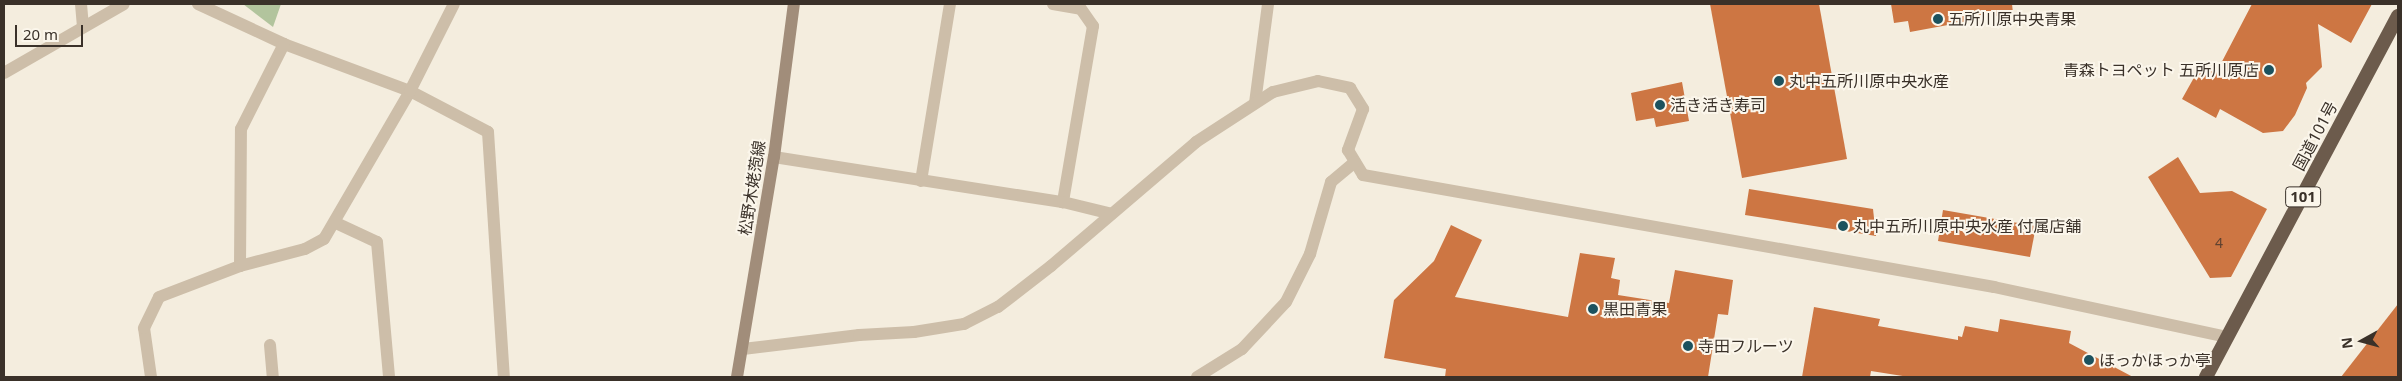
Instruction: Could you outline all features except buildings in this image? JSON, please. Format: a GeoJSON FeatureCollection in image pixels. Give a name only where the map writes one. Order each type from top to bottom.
{"type":"FeatureCollection","features":[{"type":"Feature","properties":{"kind":"highway","name":"国道101号"},"geometry":{"type":"LineString","coordinates":[[2206,377],[2398,16]]}},
{"type":"Feature","properties":{"kind":"main road","name":"松野木姥萢線"},"geometry":{"type":"LineString","coordinates":[[737,377],[774,157],[794,4]]}},
{"type":"Feature","properties":{"kind":"street"},"geometry":{"type":"LineString","coordinates":[[81,4],[83,27]]}},
{"type":"Feature","properties":{"kind":"street"},"geometry":{"type":"LineString","coordinates":[[4,73],[124,4]]}},
{"type":"Feature","properties":{"kind":"street"},"geometry":{"type":"LineString","coordinates":[[198,4],[284,44],[410,91],[488,132],[504,377]]}},
{"type":"Feature","properties":{"kind":"street"},"geometry":{"type":"LineString","coordinates":[[151,377],[144,328],[155,301],[159,297],[240,266],[305,249],[324,239],[336,222],[410,91],[454,4]]}},
{"type":"Feature","properties":{"kind":"street"},"geometry":{"type":"LineString","coordinates":[[921,181],[950,4]]}},
{"type":"Feature","properties":{"kind":"street"},"geometry":{"type":"LineString","coordinates":[[1053,4],[1081,9],[1093,26],[1063,202]]}},
{"type":"Feature","properties":{"kind":"street"},"geometry":{"type":"LineString","coordinates":[[1255,103],[1268,4]]}},
{"type":"Feature","properties":{"kind":"street"},"geometry":{"type":"LineString","coordinates":[[240,266],[241,129],[284,44]]}},
{"type":"Feature","properties":{"kind":"street"},"geometry":{"type":"LineString","coordinates":[[743,349],[914,332],[964,324],[998,307],[1112,214],[1196,142],[1273,92],[1318,81],[1350,88],[1363,108],[1348,150],[1364,175],[1994,287],[2228,337]]}},
{"type":"Feature","properties":{"kind":"street"},"geometry":{"type":"LineString","coordinates":[[774,157],[1063,202],[1112,214]]}},
{"type":"Feature","properties":{"kind":"street"},"geometry":{"type":"LineString","coordinates":[[1197,377],[1242,349],[1286,302],[1310,254],[1331,182],[1355,162]]}},
{"type":"Feature","properties":{"kind":"street"},"geometry":{"type":"LineString","coordinates":[[336,222],[377,242],[390,377]]}},
{"type":"Feature","properties":{"kind":"street"},"geometry":{"type":"LineString","coordinates":[[270,345],[272,377]]}},
{"type":"Feature","properties":{"kind":"green space"},"geometry":{"type":"Polygon","coordinates":[[[243,4],[281,4],[273,27],[243,4]]]}},
{"type":"Feature","properties":{"kind":"place","name":"五所川原中央青果"},"geometry":{"type":"Point","coordinates":[1938,19]}},
{"type":"Feature","properties":{"kind":"place","name":"青森トヨペット 五所川原店"},"geometry":{"type":"Point","coordinates":[2269,70]}},
{"type":"Feature","properties":{"kind":"place","name":"丸中五所川原中央水産"},"geometry":{"type":"Point","coordinates":[1779,81]}},
{"type":"Feature","properties":{"kind":"place","name":"活き活き寿司"},"geometry":{"type":"Point","coordinates":[1660,105]}},
{"type":"Feature","properties":{"kind":"place","name":"丸中五所川原中央水産 付属店舗"},"geometry":{"type":"Point","coordinates":[1843,226]}},
{"type":"Feature","properties":{"kind":"place","name":"黒田青果"},"geometry":{"type":"Point","coordinates":[1593,309]}},
{"type":"Feature","properties":{"kind":"place","name":"寺田フルーツ"},"geometry":{"type":"Point","coordinates":[1688,346]}},
{"type":"Feature","properties":{"kind":"place","name":"ほっかほっか亭"},"geometry":{"type":"Point","coordinates":[2089,360]}}]}
